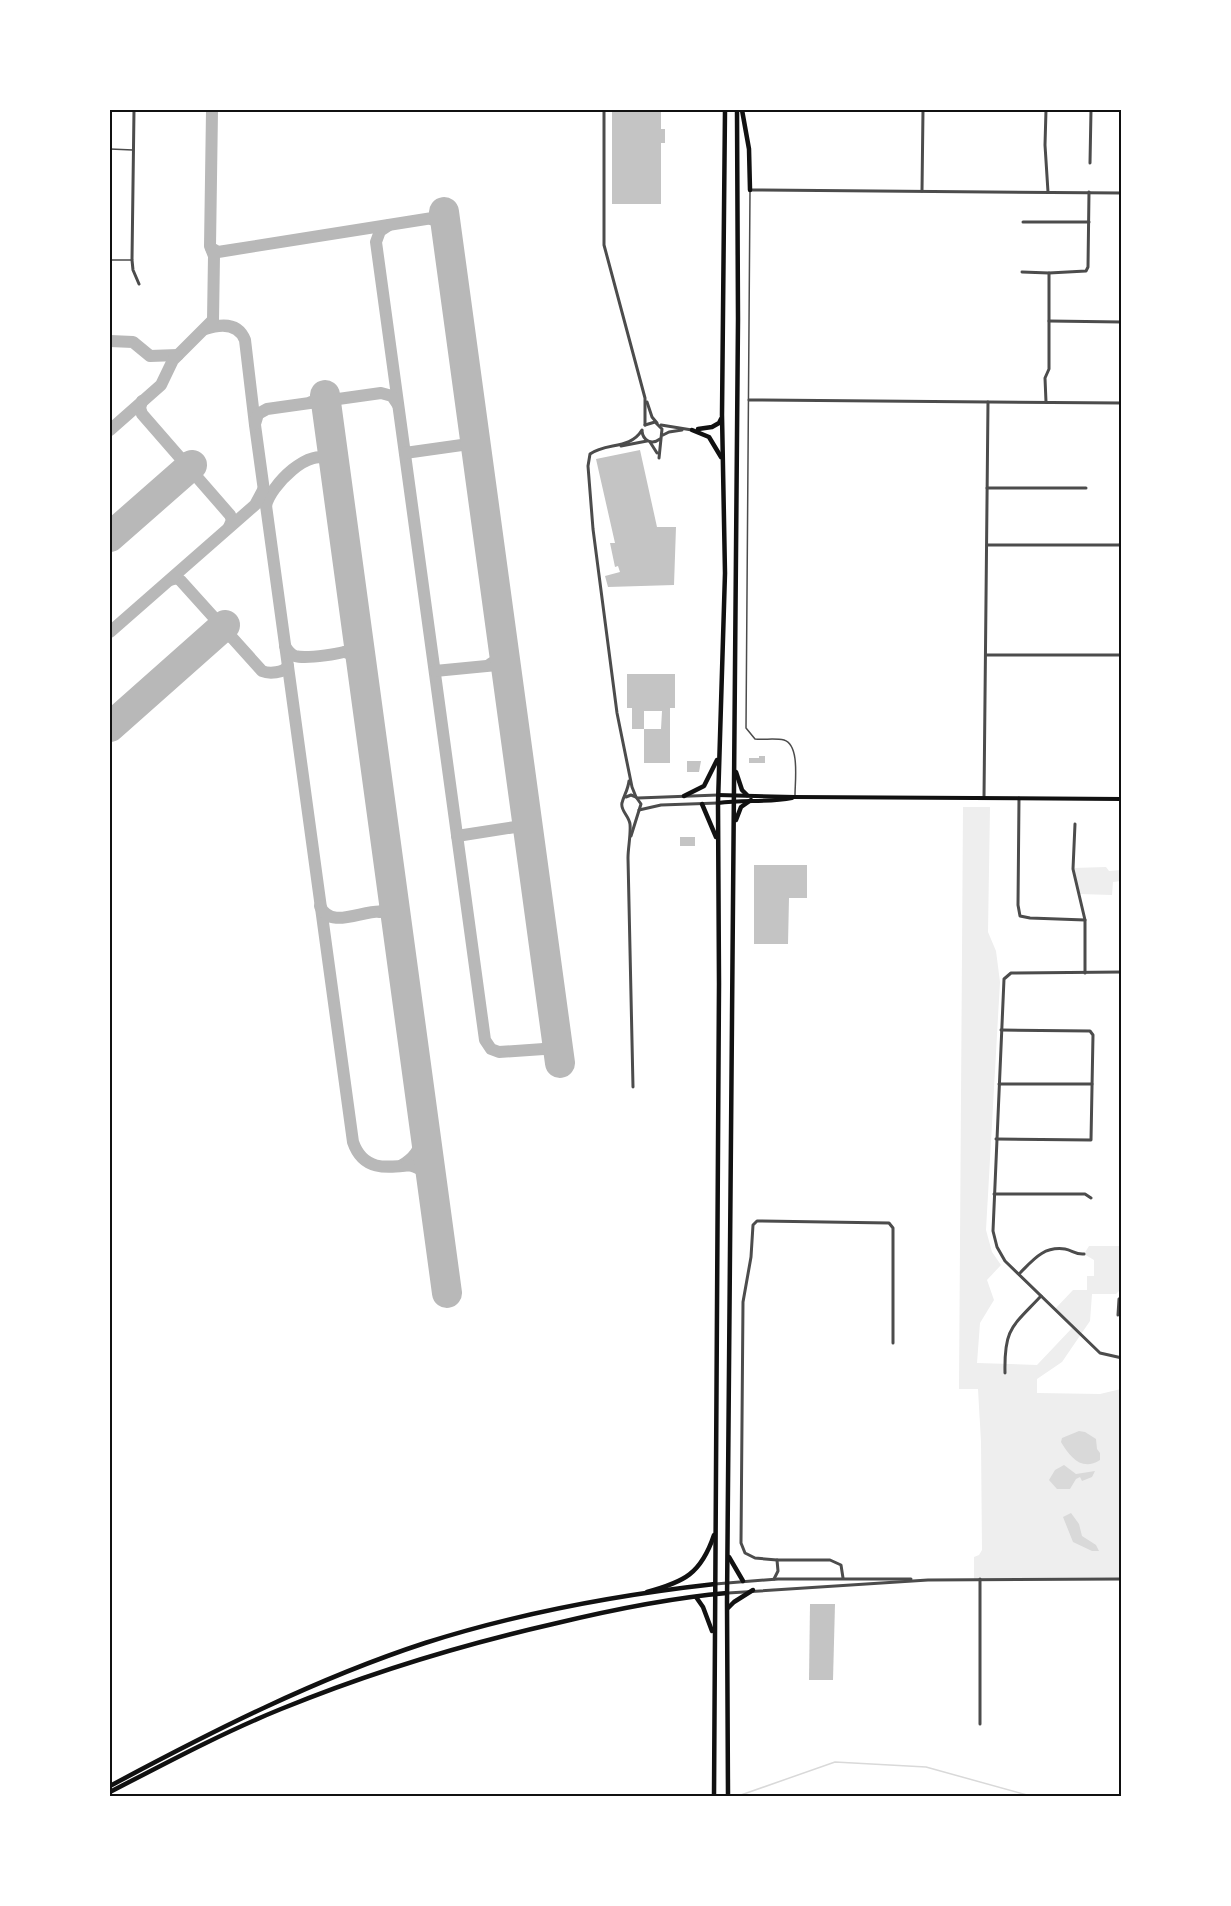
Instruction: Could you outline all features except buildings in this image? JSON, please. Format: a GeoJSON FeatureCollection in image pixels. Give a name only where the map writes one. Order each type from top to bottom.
{"type":"FeatureCollection","features":[{"type":"Feature","properties":{"kind":"main road"},"geometry":{"type":"LineString","coordinates":[[714,1795],[718,795],[724,643],[722,415],[725,110]]}},
{"type":"Feature","properties":{"kind":"main road"},"geometry":{"type":"LineString","coordinates":[[728,1795],[727,1610],[738,319],[737,110]]}},
{"type":"Feature","properties":{"kind":"main road"},"geometry":{"type":"LineString","coordinates":[[742,110],[749,149],[750,190]]}},
{"type":"Feature","properties":{"kind":"main road"},"geometry":{"type":"LineString","coordinates":[[691,430],[712,428],[719,423],[722,415]]}},
{"type":"Feature","properties":{"kind":"main road"},"geometry":{"type":"LineString","coordinates":[[691,430],[706,434],[713,440],[722,459]]}},
{"type":"Feature","properties":{"kind":"main road"},"geometry":{"type":"LineString","coordinates":[[684,796],[704,786],[719,756]]}},
{"type":"Feature","properties":{"kind":"main road"},"geometry":{"type":"LineString","coordinates":[[734,767],[742,790],[749,798]]}},
{"type":"Feature","properties":{"kind":"main road"},"geometry":{"type":"LineString","coordinates":[[718,795],[734,798],[1122,799]]}},
{"type":"Feature","properties":{"kind":"main road"},"geometry":{"type":"LineString","coordinates":[[718,803],[734,798]]}},
{"type":"Feature","properties":{"kind":"main road"},"geometry":{"type":"LineString","coordinates":[[734,826],[741,807],[749,798]]}},
{"type":"Feature","properties":{"kind":"main road"},"geometry":{"type":"LineString","coordinates":[[702,804],[718,842]]}},
{"type":"Feature","properties":{"kind":"main road"},"geometry":{"type":"LineString","coordinates":[[646,1592],[681,1581],[696,1570],[708,1552],[716,1529]]}},
{"type":"Feature","properties":{"kind":"main road"},"geometry":{"type":"LineString","coordinates":[[728,1555],[742,1581]]}},
{"type":"Feature","properties":{"kind":"main road"},"geometry":{"type":"LineString","coordinates":[[110,1786],[265,1707],[350,1671],[424,1644],[487,1625],[583,1602],[714,1584]]}},
{"type":"Feature","properties":{"kind":"main road"},"geometry":{"type":"LineString","coordinates":[[727,1610],[734,1602],[753,1590]]}},
{"type":"Feature","properties":{"kind":"main road"},"geometry":{"type":"LineString","coordinates":[[110,1792],[179,1756],[280,1710],[368,1677],[488,1639],[608,1611],[728,1593]]}},
{"type":"Feature","properties":{"kind":"main road"},"geometry":{"type":"LineString","coordinates":[[696,1597],[703,1607],[713,1633]]}},
{"type":"Feature","properties":{"kind":"main road"},"geometry":{"type":"LineString","coordinates":[[350,1671],[368,1677]]}},
{"type":"Feature","properties":{"kind":"main road"},"geometry":{"type":"LineString","coordinates":[[342,1686],[350,1671]]}},
{"type":"Feature","properties":{"kind":"street"},"geometry":{"type":"LineString","coordinates":[[134,110],[132,261],[139,284]]}},
{"type":"Feature","properties":{"kind":"street"},"geometry":{"type":"LineString","coordinates":[[604,110],[604,245],[645,398],[652,417],[662,432],[659,458],[642,430]]}},
{"type":"Feature","properties":{"kind":"street"},"geometry":{"type":"LineString","coordinates":[[922,110],[922,191]]}},
{"type":"Feature","properties":{"kind":"street"},"geometry":{"type":"LineString","coordinates":[[1046,110],[1045,145],[1048,192]]}},
{"type":"Feature","properties":{"kind":"street"},"geometry":{"type":"LineString","coordinates":[[1090,163],[1091,110]]}},
{"type":"Feature","properties":{"kind":"street"},"geometry":{"type":"LineString","coordinates":[[750,190],[1122,193]]}},
{"type":"Feature","properties":{"kind":"street"},"geometry":{"type":"LineString","coordinates":[[1022,272],[1086,271],[1088,267],[1089,192]]}},
{"type":"Feature","properties":{"kind":"street"},"geometry":{"type":"LineString","coordinates":[[1023,222],[1089,222]]}},
{"type":"Feature","properties":{"kind":"street"},"geometry":{"type":"LineString","coordinates":[[1046,402],[1045,378],[1049,369],[1049,273]]}},
{"type":"Feature","properties":{"kind":"street"},"geometry":{"type":"LineString","coordinates":[[1049,321],[1122,322]]}},
{"type":"Feature","properties":{"kind":"street"},"geometry":{"type":"LineString","coordinates":[[645,398],[645,425]]}},
{"type":"Feature","properties":{"kind":"street"},"geometry":{"type":"LineString","coordinates":[[749,400],[1122,403]]}},
{"type":"Feature","properties":{"kind":"street"},"geometry":{"type":"LineString","coordinates":[[984,798],[988,402]]}},
{"type":"Feature","properties":{"kind":"street"},"geometry":{"type":"LineString","coordinates":[[619,446],[633,440],[650,422],[691,430]]}},
{"type":"Feature","properties":{"kind":"street"},"geometry":{"type":"LineString","coordinates":[[629,844],[641,804],[630,776],[617,713],[593,529],[589,457],[594,451],[649,441],[669,432],[691,430]]}},
{"type":"Feature","properties":{"kind":"street"},"geometry":{"type":"LineString","coordinates":[[987,488],[1086,488]]}},
{"type":"Feature","properties":{"kind":"street"},"geometry":{"type":"LineString","coordinates":[[987,545],[1119,545],[1122,543]]}},
{"type":"Feature","properties":{"kind":"street"},"geometry":{"type":"LineString","coordinates":[[986,655],[1122,655]]}},
{"type":"Feature","properties":{"kind":"street"},"geometry":{"type":"LineString","coordinates":[[630,776],[629,788],[622,807],[630,825],[633,1087]]}},
{"type":"Feature","properties":{"kind":"street"},"geometry":{"type":"LineString","coordinates":[[624,798],[629,796],[718,795]]}},
{"type":"Feature","properties":{"kind":"street"},"geometry":{"type":"LineString","coordinates":[[1019,798],[1018,911],[1020,916],[1085,920]]}},
{"type":"Feature","properties":{"kind":"street"},"geometry":{"type":"LineString","coordinates":[[627,814],[661,805],[718,803]]}},
{"type":"Feature","properties":{"kind":"street"},"geometry":{"type":"LineString","coordinates":[[1075,824],[1073,870],[1085,920],[1085,973]]}},
{"type":"Feature","properties":{"kind":"street"},"geometry":{"type":"LineString","coordinates":[[1122,972],[1011,973],[1004,979],[993,1231],[997,1247],[1005,1261],[1019,1275],[1100,1353],[1122,1358]]}},
{"type":"Feature","properties":{"kind":"street"},"geometry":{"type":"LineString","coordinates":[[996,1139],[1091,1140],[1093,1035],[1090,1031],[1001,1030]]}},
{"type":"Feature","properties":{"kind":"street"},"geometry":{"type":"LineString","coordinates":[[999,1084],[1092,1084]]}},
{"type":"Feature","properties":{"kind":"street"},"geometry":{"type":"LineString","coordinates":[[994,1194],[1085,1194],[1091,1198]]}},
{"type":"Feature","properties":{"kind":"street"},"geometry":{"type":"LineString","coordinates":[[842,1585],[841,1565],[830,1560],[755,1558],[745,1553],[741,1544],[743,1302],[751,1257],[753,1224],[758,1221],[889,1222],[893,1228],[892,1343]]}},
{"type":"Feature","properties":{"kind":"street"},"geometry":{"type":"LineString","coordinates":[[1019,1275],[1035,1257],[1050,1249],[1067,1249],[1077,1255],[1084,1254]]}},
{"type":"Feature","properties":{"kind":"street"},"geometry":{"type":"LineString","coordinates":[[1005,1373],[1006,1338],[1012,1327],[1041,1296]]}},
{"type":"Feature","properties":{"kind":"street"},"geometry":{"type":"LineString","coordinates":[[1118,1315],[1119,1299],[1122,1298]]}},
{"type":"Feature","properties":{"kind":"street"},"geometry":{"type":"LineString","coordinates":[[774,1580],[778,1571],[777,1560]]}},
{"type":"Feature","properties":{"kind":"street"},"geometry":{"type":"LineString","coordinates":[[714,1584],[843,1578],[928,1580]]}},
{"type":"Feature","properties":{"kind":"street"},"geometry":{"type":"LineString","coordinates":[[980,1578],[980,1724]]}},
{"type":"Feature","properties":{"kind":"street"},"geometry":{"type":"LineString","coordinates":[[728,1593],[980,1578],[1122,1579]]}},
{"type":"Feature","properties":{"kind":"street"},"geometry":{"type":"LineString","coordinates":[[798,1579],[798,1588]]}},
{"type":"Feature","properties":{"kind":"lane"},"geometry":{"type":"LineString","coordinates":[[110,149],[134,150]]}},
{"type":"Feature","properties":{"kind":"lane"},"geometry":{"type":"LineString","coordinates":[[750,190],[746,728],[754,739],[784,740],[792,746],[795,757],[795,797]]}},
{"type":"Feature","properties":{"kind":"lane"},"geometry":{"type":"LineString","coordinates":[[110,260],[132,261]]}},
{"type":"Feature","properties":{"kind":"shaded area"},"geometry":{"type":"Polygon","coordinates":[[[963,807],[990,807],[988,932],[996,951],[1000,982],[986,1230],[992,1252],[1001,1265],[987,1280],[994,1300],[980,1323],[977,1363],[1037,1365],[1073,1327],[1055,1309],[1073,1290],[1087,1290],[1087,1276],[1094,1276],[1094,1260],[1084,1254],[1089,1246],[1121,1246],[1121,1289],[1116,1294],[1092,1294],[1090,1321],[1062,1362],[1037,1379],[1037,1393],[1100,1394],[1121,1389],[1121,1579],[974,1579],[974,1557],[982,1550],[978,1389],[959,1389],[963,807]]]}},
{"type":"Feature","properties":{"kind":"shaded area"},"geometry":{"type":"Polygon","coordinates":[[[1106,867],[1109,871],[1121,870],[1121,881],[1113,882],[1112,895],[1079,894],[1073,868],[1106,867]]]}},
{"type":"Feature","properties":{"kind":"shaded area"},"geometry":{"type":"Polygon","coordinates":[[[1079,1431],[1096,1439],[1100,1460],[1082,1464],[1065,1448],[1061,1442],[1062,1438],[1079,1431]]]}},
{"type":"Feature","properties":{"kind":"shaded area"},"geometry":{"type":"Polygon","coordinates":[[[1064,1465],[1076,1474],[1095,1471],[1092,1477],[1082,1481],[1080,1477],[1076,1479],[1070,1489],[1057,1489],[1049,1480],[1055,1470],[1064,1465]]]}},
{"type":"Feature","properties":{"kind":"shaded area"},"geometry":{"type":"Polygon","coordinates":[[[1071,1513],[1079,1524],[1082,1536],[1096,1545],[1099,1551],[1092,1551],[1073,1542],[1063,1517],[1071,1513]]]}},
{"type":"Feature","properties":{"kind":"waterway"},"geometry":{"type":"LineString","coordinates":[[738,1796],[835,1762],[926,1767],[1027,1795],[1076,1796]]}},
{"type":"Feature","properties":{"kind":"waterway"},"geometry":{"type":"LineString","coordinates":[[174,1796],[600,1796]]}},
{"type":"Feature","properties":{"kind":"taxiway"},"geometry":{"type":"LineString","coordinates":[[110,430],[161,385],[173,360],[213,320],[214,256],[210,246],[212,111]]}},
{"type":"Feature","properties":{"kind":"taxiway"},"geometry":{"type":"LineString","coordinates":[[211,248],[218,252],[445,216]]}},
{"type":"Feature","properties":{"kind":"taxiway"},"geometry":{"type":"LineString","coordinates":[[431,219],[440,222],[447,231]]}},
{"type":"Feature","properties":{"kind":"taxiway"},"geometry":{"type":"LineString","coordinates":[[389,225],[380,231],[376,242],[485,1040],[491,1049],[499,1052],[558,1048]]}},
{"type":"Feature","properties":{"kind":"taxiway"},"geometry":{"type":"LineString","coordinates":[[205,329],[217,326],[233,327],[242,334],[245,340],[353,1142],[358,1152],[371,1164],[388,1167],[418,1164]]}},
{"type":"Feature","properties":{"kind":"taxiway"},"geometry":{"type":"LineString","coordinates":[[110,341],[133,342],[150,356],[178,355]]}},
{"type":"Feature","properties":{"kind":"taxiway"},"geometry":{"type":"LineString","coordinates":[[255,424],[258,414],[267,409],[381,393],[392,396],[398,405]]}},
{"type":"Feature","properties":{"kind":"taxiway"},"geometry":{"type":"LineString","coordinates":[[142,401],[140,408],[142,414],[230,515],[232,520],[229,527]]}},
{"type":"Feature","properties":{"kind":"taxiway"},"geometry":{"type":"LineString","coordinates":[[311,402],[323,409],[326,415],[333,453]]}},
{"type":"Feature","properties":{"kind":"taxiway"},"geometry":{"type":"LineString","coordinates":[[405,453],[476,443]]}},
{"type":"Feature","properties":{"kind":"taxiway"},"geometry":{"type":"LineString","coordinates":[[167,487],[181,471],[181,458]]}},
{"type":"Feature","properties":{"kind":"taxiway"},"geometry":{"type":"LineString","coordinates":[[266,506],[275,488],[292,470],[313,458],[322,458],[333,466],[341,512]]}},
{"type":"Feature","properties":{"kind":"taxiway"},"geometry":{"type":"LineString","coordinates":[[110,632],[255,505],[263,490]]}},
{"type":"Feature","properties":{"kind":"taxiway"},"geometry":{"type":"LineString","coordinates":[[170,580],[177,578],[181,581],[262,671],[276,672],[288,666]]}},
{"type":"Feature","properties":{"kind":"taxiway"},"geometry":{"type":"LineString","coordinates":[[285,646],[292,654],[300,657],[334,654],[354,648],[357,639],[351,590]]}},
{"type":"Feature","properties":{"kind":"taxiway"},"geometry":{"type":"LineString","coordinates":[[490,664],[501,653],[503,643],[501,627]]}},
{"type":"Feature","properties":{"kind":"taxiway"},"geometry":{"type":"LineString","coordinates":[[201,647],[218,635],[231,637]]}},
{"type":"Feature","properties":{"kind":"taxiway"},"geometry":{"type":"LineString","coordinates":[[345,652],[352,655],[361,668],[368,711]]}},
{"type":"Feature","properties":{"kind":"taxiway"},"geometry":{"type":"LineString","coordinates":[[435,671],[497,665],[506,673],[510,697]]}},
{"type":"Feature","properties":{"kind":"taxiway"},"geometry":{"type":"LineString","coordinates":[[457,836],[528,825]]}},
{"type":"Feature","properties":{"kind":"taxiway"},"geometry":{"type":"LineString","coordinates":[[380,912],[386,908],[392,894],[387,850]]}},
{"type":"Feature","properties":{"kind":"taxiway"},"geometry":{"type":"LineString","coordinates":[[320,906],[326,914],[335,918],[378,911],[394,918],[399,935],[403,969]]}},
{"type":"Feature","properties":{"kind":"taxiway"},"geometry":{"type":"LineString","coordinates":[[544,1049],[555,1035],[552,1003]]}},
{"type":"Feature","properties":{"kind":"taxiway"},"geometry":{"type":"LineString","coordinates":[[402,1165],[418,1150],[421,1141],[423,1120],[419,1088]]}},
{"type":"Feature","properties":{"kind":"taxiway"},"geometry":{"type":"LineString","coordinates":[[407,1165],[417,1168],[430,1180],[435,1199],[438,1229]]}},
{"type":"Feature","properties":{"kind":"runway"},"geometry":{"type":"LineString","coordinates":[[444,212],[560,1063]]}},
{"type":"Feature","properties":{"kind":"runway"},"geometry":{"type":"LineString","coordinates":[[325,395],[447,1293]]}},
{"type":"Feature","properties":{"kind":"runway"},"geometry":{"type":"LineString","coordinates":[[110,537],[192,465]]}},
{"type":"Feature","properties":{"kind":"runway"},"geometry":{"type":"LineString","coordinates":[[110,727],[225,625]]}}]}
